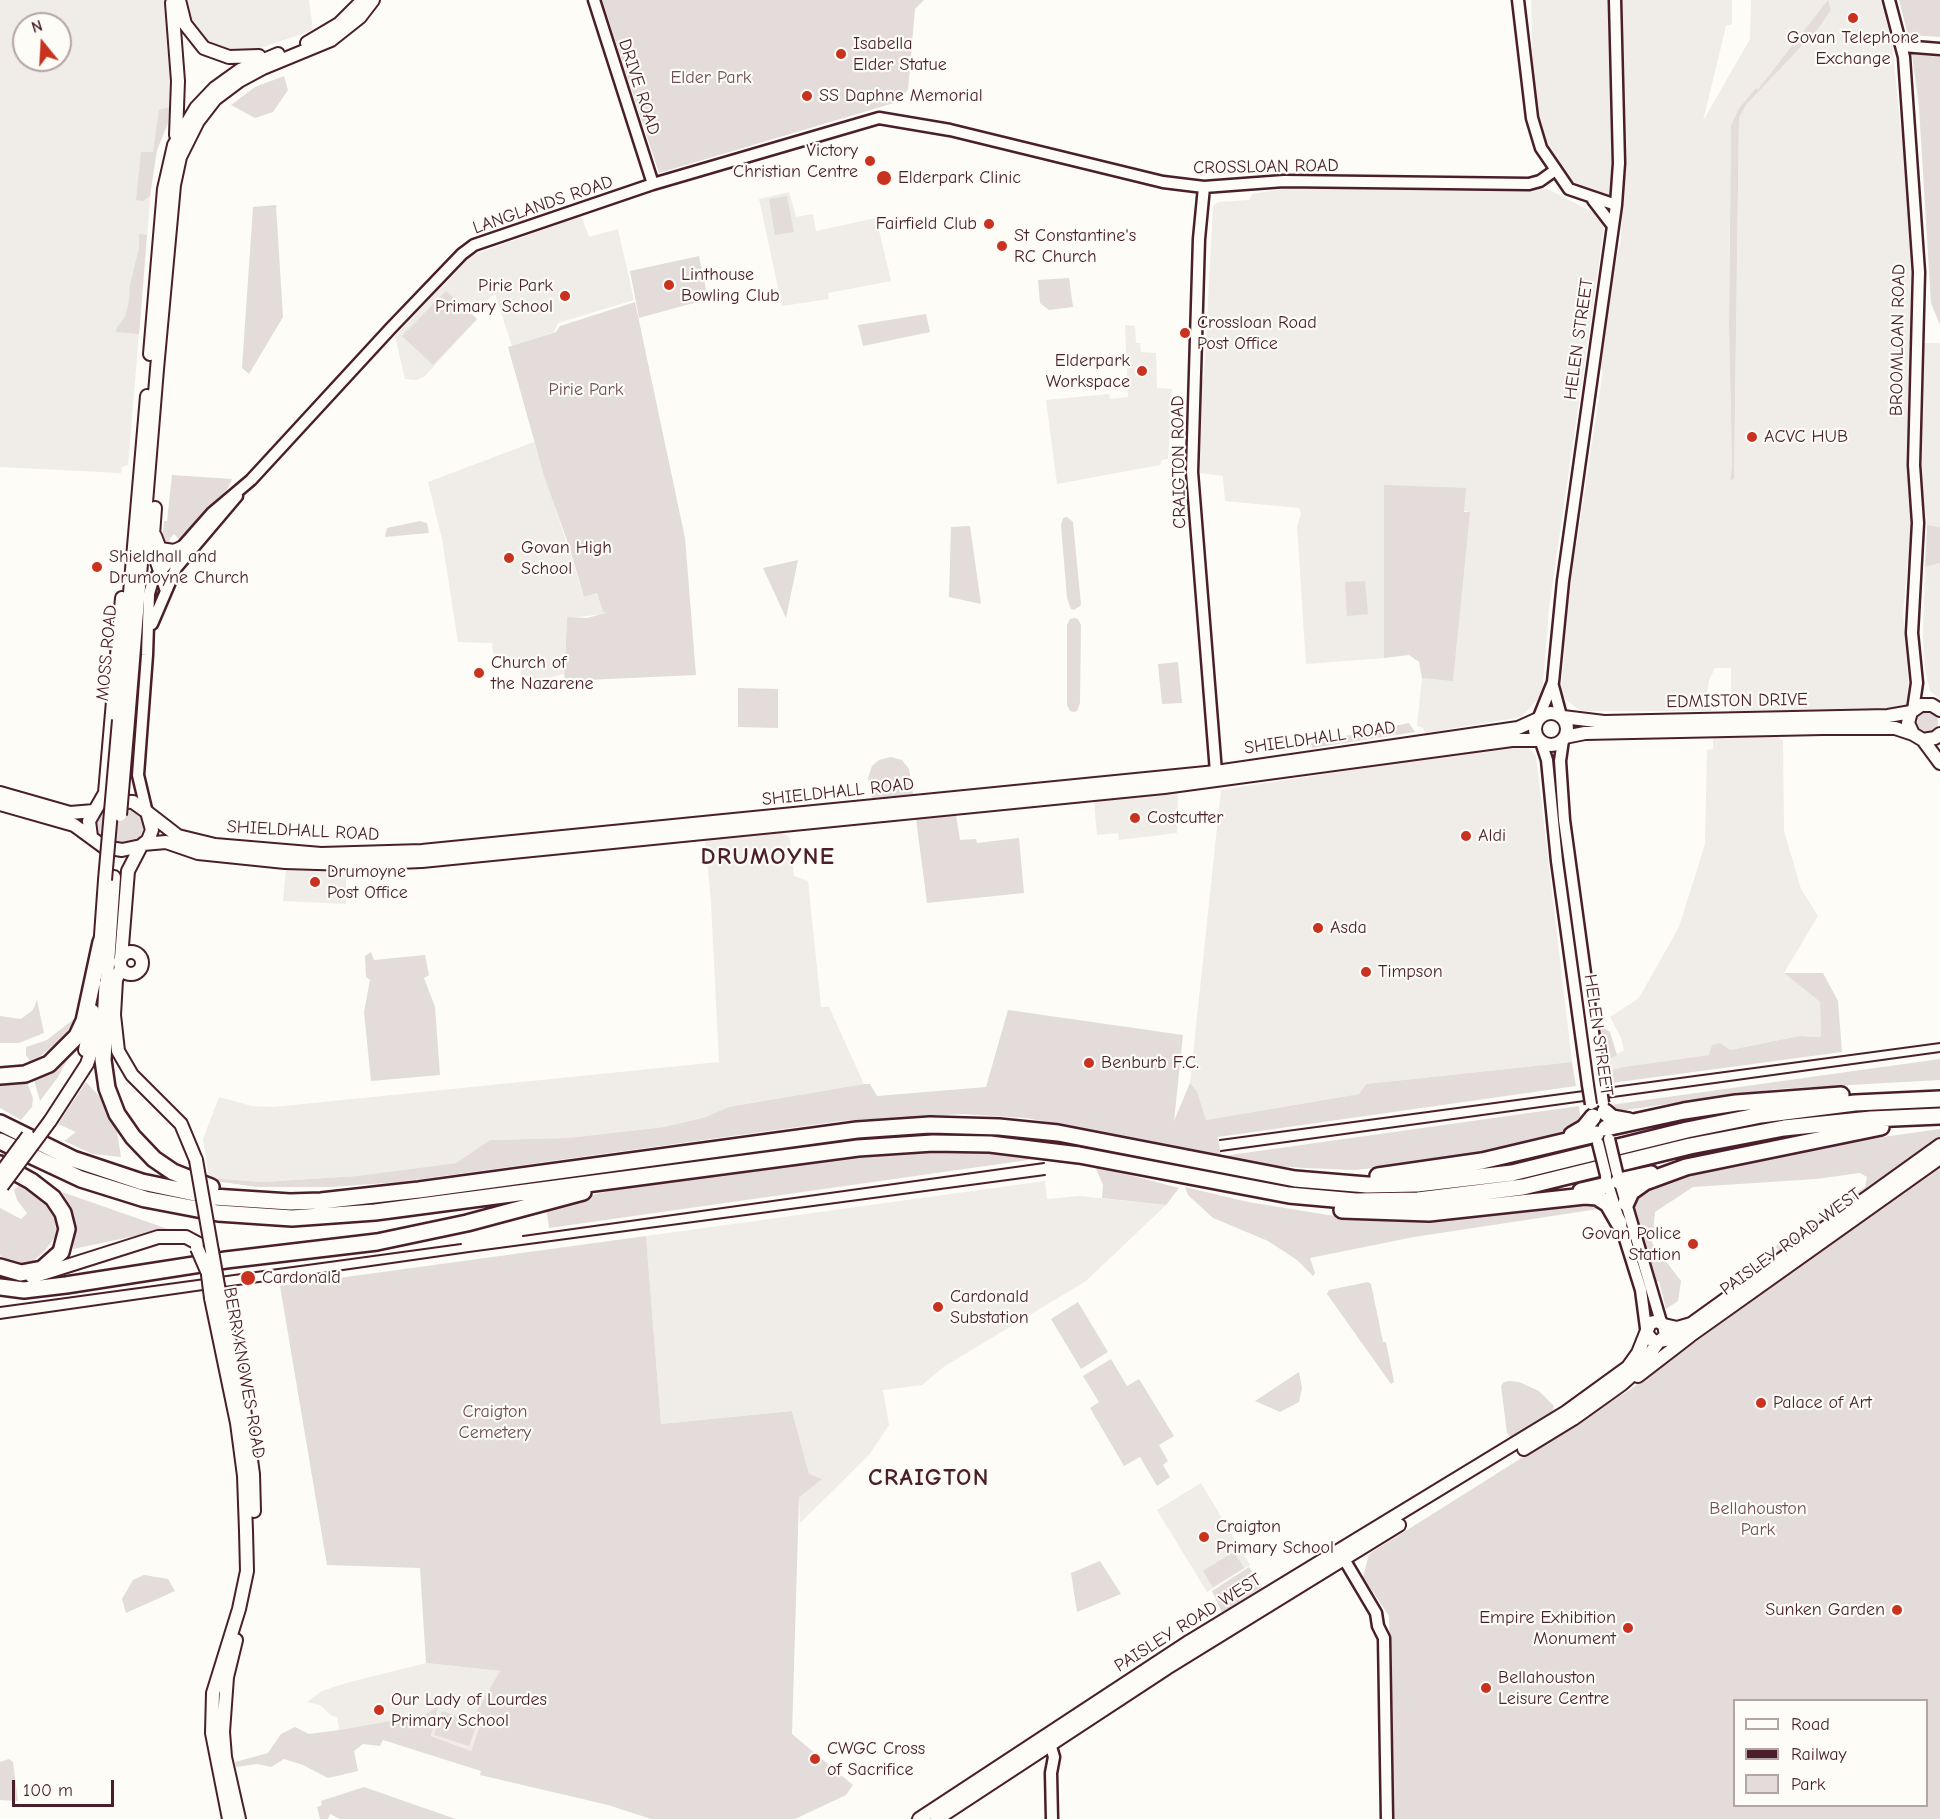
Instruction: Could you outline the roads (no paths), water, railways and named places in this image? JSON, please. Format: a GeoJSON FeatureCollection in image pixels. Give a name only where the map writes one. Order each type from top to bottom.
{"type":"FeatureCollection","features":[{"type":"Feature","properties":{"kind":"highway"},"geometry":{"type":"LineString","coordinates":[[0,1076],[25,1074],[49,1064],[76,1036],[84,1021],[106,943]]}},
{"type":"Feature","properties":{"kind":"highway"},"geometry":{"type":"LineString","coordinates":[[107,985],[103,1060],[108,1088],[123,1124],[140,1146],[173,1172],[209,1186],[321,1201]]}},
{"type":"Feature","properties":{"kind":"highway"},"geometry":{"type":"LineString","coordinates":[[1294,1179],[1398,1175],[1482,1161],[1555,1143],[1603,1136],[1646,1120],[1684,1110],[1761,1100],[1940,1093]]}},
{"type":"Feature","properties":{"kind":"highway"},"geometry":{"type":"LineString","coordinates":[[0,1123],[73,1159],[159,1186],[237,1199],[321,1201],[857,1130],[930,1125],[999,1127],[1058,1133],[1294,1179],[1393,1185],[1480,1178],[1538,1167],[1687,1130],[1761,1115],[1855,1103],[1940,1098]]}},
{"type":"Feature","properties":{"kind":"highway"},"geometry":{"type":"LineString","coordinates":[[1555,1143],[1582,1130],[1598,1109],[1612,1118],[1623,1121],[1646,1120]]}},
{"type":"Feature","properties":{"kind":"highway"},"geometry":{"type":"LineString","coordinates":[[1143,1168],[1239,1196],[1361,1212],[1450,1212],[1541,1198],[1612,1179],[1686,1167],[1817,1138],[1940,1117]]}},
{"type":"Feature","properties":{"kind":"highway"},"geometry":{"type":"LineString","coordinates":[[0,1141],[81,1179],[145,1199],[207,1211],[268,1217],[343,1215],[841,1150],[933,1143],[1018,1146],[1289,1195],[1356,1201],[1418,1200],[1512,1189],[1690,1146],[1784,1128],[1871,1119],[1940,1117]]}},
{"type":"Feature","properties":{"kind":"highway"},"geometry":{"type":"LineString","coordinates":[[0,1164],[31,1181],[53,1198],[63,1213],[67,1229],[64,1247],[48,1266],[21,1274],[0,1270]]}},
{"type":"Feature","properties":{"kind":"highway"},"geometry":{"type":"LineString","coordinates":[[1626,1203],[1631,1192],[1645,1182],[1686,1167]]}},
{"type":"Feature","properties":{"kind":"highway"},"geometry":{"type":"LineString","coordinates":[[0,1287],[14,1290],[48,1287],[226,1260],[377,1242],[450,1227],[653,1176]]}},
{"type":"Feature","properties":{"kind":"highway"},"geometry":{"type":"LineString","coordinates":[[1541,1198],[1597,1197],[1610,1206],[1619,1223]]}},
{"type":"Feature","properties":{"kind":"main road"},"geometry":{"type":"LineString","coordinates":[[172,0],[178,81],[174,145]]}},
{"type":"Feature","properties":{"kind":"main road"},"geometry":{"type":"LineString","coordinates":[[179,0],[185,24],[204,48],[229,57],[278,54]]}},
{"type":"Feature","properties":{"kind":"main road","name":"MOSS ROAD"},"geometry":{"type":"LineString","coordinates":[[124,720],[141,465],[164,189],[174,145],[196,108],[215,88],[240,70],[327,32],[363,0]]}},
{"type":"Feature","properties":{"kind":"main road","name":"MOSS ROAD"},"geometry":{"type":"LineString","coordinates":[[47,1119],[73,1073],[88,1040],[106,943],[124,720],[174,185],[180,157],[198,121],[215,99],[239,81],[263,68],[331,40],[360,17],[373,0]]}},
{"type":"Feature","properties":{"kind":"main road"},"geometry":{"type":"LineString","coordinates":[[157,369],[157,462],[152,548],[166,588]]}},
{"type":"Feature","properties":{"kind":"main road"},"geometry":{"type":"LineString","coordinates":[[91,837],[89,826],[105,793],[118,627],[141,465]]}},
{"type":"Feature","properties":{"kind":"main road"},"geometry":{"type":"LineString","coordinates":[[153,529],[160,549],[174,550],[183,547]]}},
{"type":"Feature","properties":{"kind":"main road","name":"EDMISTON DRIVE"},"geometry":{"type":"LineString","coordinates":[[1564,738],[1585,733],[1700,725],[1888,716],[1912,711],[1926,704],[1938,709]]}},
{"type":"Feature","properties":{"kind":"main road"},"geometry":{"type":"LineString","coordinates":[[1912,711],[1908,723],[1940,763]]}},
{"type":"Feature","properties":{"kind":"main road"},"geometry":{"type":"LineString","coordinates":[[1549,712],[1562,716],[1567,726],[1564,738],[1551,745],[1540,741],[1535,731],[1538,718],[1549,712]]}},
{"type":"Feature","properties":{"kind":"main road","name":"EDMISTON DRIVE"},"geometry":{"type":"LineString","coordinates":[[1562,716],[1604,722],[1700,725]]}},
{"type":"Feature","properties":{"kind":"main road","name":"SHIELDHALL ROAD"},"geometry":{"type":"LineString","coordinates":[[142,845],[160,841],[198,853],[285,862],[350,864],[422,861],[1143,790],[1415,748],[1518,728],[1538,718]]}},
{"type":"Feature","properties":{"kind":"main road","name":"EDMISTON DRIVE"},"geometry":{"type":"LineString","coordinates":[[1737,724],[1886,728],[1918,737]]}},
{"type":"Feature","properties":{"kind":"main road"},"geometry":{"type":"LineString","coordinates":[[1918,737],[1940,734],[1940,756]]}},
{"type":"Feature","properties":{"kind":"main road","name":"SHIELDHALL ROAD"},"geometry":{"type":"LineString","coordinates":[[1415,748],[1512,740],[1540,741]]}},
{"type":"Feature","properties":{"kind":"main road","name":"SHIELDHALL ROAD"},"geometry":{"type":"LineString","coordinates":[[146,811],[168,831],[200,842],[302,853],[394,853],[1307,764]]}},
{"type":"Feature","properties":{"kind":"main road"},"geometry":{"type":"LineString","coordinates":[[0,793],[70,813],[119,800],[134,802],[146,811],[152,830],[128,871]]}},
{"type":"Feature","properties":{"kind":"main road"},"geometry":{"type":"LineString","coordinates":[[0,804],[75,825],[104,847],[122,850],[142,845]]}},
{"type":"Feature","properties":{"kind":"main road"},"geometry":{"type":"LineString","coordinates":[[122,850],[128,871],[123,929],[124,967]]}},
{"type":"Feature","properties":{"kind":"main road"},"geometry":{"type":"LineString","coordinates":[[123,929],[134,952],[141,957],[143,964],[139,972],[124,967]]}},
{"type":"Feature","properties":{"kind":"main road","name":"MOSS ROAD"},"geometry":{"type":"LineString","coordinates":[[1,1183],[87,1064],[99,1031],[107,985],[106,943]]}},
{"type":"Feature","properties":{"kind":"main road"},"geometry":{"type":"LineString","coordinates":[[124,967],[126,953],[134,952]]}},
{"type":"Feature","properties":{"kind":"main road","name":"BERRYKNOWES ROAD"},"geometry":{"type":"LineString","coordinates":[[124,967],[116,998],[114,1023],[118,1051],[132,1075],[181,1124],[196,1160],[237,1423],[246,1520],[247,1571],[239,1609],[213,1693],[212,1733],[229,1819]]}},
{"type":"Feature","properties":{"kind":"main road"},"geometry":{"type":"LineString","coordinates":[[1934,1158],[1940,1145]]}},
{"type":"Feature","properties":{"kind":"main road","name":"PAISLEY ROAD WEST"},"geometry":{"type":"LineString","coordinates":[[927,1818],[1525,1439],[1624,1372],[1638,1353],[1646,1330],[1652,1322],[1677,1328],[1691,1324],[1934,1158]]}},
{"type":"Feature","properties":{"kind":"main road","name":"PAISLEY ROAD WEST"},"geometry":{"type":"LineString","coordinates":[[1660,1341],[1691,1335],[1934,1158]]}},
{"type":"Feature","properties":{"kind":"main road"},"geometry":{"type":"LineString","coordinates":[[0,1270],[13,1276],[34,1277],[158,1241],[186,1237],[212,1251]]}},
{"type":"Feature","properties":{"kind":"main road"},"geometry":{"type":"LineString","coordinates":[[158,1241],[197,1248],[203,1257],[208,1275]]}},
{"type":"Feature","properties":{"kind":"main road","name":"BERRYKNOWES ROAD"},"geometry":{"type":"LineString","coordinates":[[212,1251],[208,1275],[216,1297],[243,1401],[253,1482],[254,1575],[227,1677],[223,1712],[225,1757],[239,1819]]}},
{"type":"Feature","properties":{"kind":"main road","name":"PAISLEY ROAD WEST"},"geometry":{"type":"LineString","coordinates":[[1341,1555],[1563,1425],[1611,1392],[1638,1369],[1666,1335],[1663,1324]]}},
{"type":"Feature","properties":{"kind":"main road"},"geometry":{"type":"LineString","coordinates":[[1646,1330],[1651,1341],[1660,1341]]}},
{"type":"Feature","properties":{"kind":"main road"},"geometry":{"type":"LineString","coordinates":[[1611,1392],[1640,1374],[1691,1335]]}},
{"type":"Feature","properties":{"kind":"street","name":"DRIVE ROAD"},"geometry":{"type":"LineString","coordinates":[[594,0],[653,184]]}},
{"type":"Feature","properties":{"kind":"street"},"geometry":{"type":"LineString","coordinates":[[1518,0],[1533,126],[1541,148],[1554,171],[1569,189],[1616,205]]}},
{"type":"Feature","properties":{"kind":"street","name":"HELEN STREET"},"geometry":{"type":"LineString","coordinates":[[1538,718],[1553,682],[1563,580],[1616,205],[1619,163],[1615,0]]}},
{"type":"Feature","properties":{"kind":"street","name":"BROOMLOAN ROAD"},"geometry":{"type":"LineString","coordinates":[[1889,0],[1902,46],[1911,140],[1919,297],[1914,465],[1918,523],[1912,616],[1917,683],[1912,711]]}},
{"type":"Feature","properties":{"kind":"street"},"geometry":{"type":"LineString","coordinates":[[1902,46],[1940,49]]}},
{"type":"Feature","properties":{"kind":"street","name":"LANGLANDS ROAD"},"geometry":{"type":"LineString","coordinates":[[146,811],[138,775],[149,589],[159,572],[213,513],[242,489],[468,248],[653,184],[857,123],[879,118],[910,122]]}},
{"type":"Feature","properties":{"kind":"street","name":"CROSSLOAN ROAD"},"geometry":{"type":"LineString","coordinates":[[910,122],[1163,182],[1204,187],[1284,181],[1528,184],[1540,181],[1554,171]]}},
{"type":"Feature","properties":{"kind":"street","name":"CRAIGTON ROAD"},"geometry":{"type":"LineString","coordinates":[[1204,187],[1199,239],[1192,472],[1216,772]]}},
{"type":"Feature","properties":{"kind":"street"},"geometry":{"type":"LineString","coordinates":[[1590,198],[1613,226]]}},
{"type":"Feature","properties":{"kind":"street","name":"LANGLANDS ROAD"},"geometry":{"type":"LineString","coordinates":[[148,636],[176,568],[191,548],[229,508],[242,489]]}},
{"type":"Feature","properties":{"kind":"street","name":"HELEN STREET"},"geometry":{"type":"LineString","coordinates":[[1553,682],[1562,716]]}},
{"type":"Feature","properties":{"kind":"street"},"geometry":{"type":"LineString","coordinates":[[1917,683],[1938,709]]}},
{"type":"Feature","properties":{"kind":"street","name":"HELEN STREET"},"geometry":{"type":"LineString","coordinates":[[1564,738],[1560,760],[1564,820],[1600,1083],[1598,1109]]}},
{"type":"Feature","properties":{"kind":"street","name":"HELEN STREET"},"geometry":{"type":"LineString","coordinates":[[1540,741],[1547,760],[1558,871],[1588,1085],[1598,1109],[1619,1223],[1641,1290],[1646,1330]]}},
{"type":"Feature","properties":{"kind":"street"},"geometry":{"type":"LineString","coordinates":[[119,800],[129,792],[138,775]]}},
{"type":"Feature","properties":{"kind":"street","name":"HELEN STREET"},"geometry":{"type":"LineString","coordinates":[[1612,1179],[1626,1203],[1663,1324]]}},
{"type":"Feature","properties":{"kind":"street"},"geometry":{"type":"LineString","coordinates":[[1341,1555],[1376,1613],[1378,1626],[1384,1638],[1387,1819]]}},
{"type":"Feature","properties":{"kind":"street"},"geometry":{"type":"LineString","coordinates":[[1044,1744],[1054,1757],[1051,1773],[1052,1819]]}},
{"type":"Feature","properties":{"kind":"railway"},"geometry":{"type":"LineString","coordinates":[[1220,1140],[1940,1043]]}},
{"type":"Feature","properties":{"kind":"railway"},"geometry":{"type":"LineString","coordinates":[[1221,1151],[1940,1052]]}},
{"type":"Feature","properties":{"kind":"railway"},"geometry":{"type":"LineString","coordinates":[[523,1236],[1044,1163]]}},
{"type":"Feature","properties":{"kind":"railway"},"geometry":{"type":"LineString","coordinates":[[0,1319],[469,1252],[1045,1175]]}},
{"type":"Feature","properties":{"kind":"railway"},"geometry":{"type":"LineString","coordinates":[[0,1307],[461,1244]]}},
{"type":"Feature","properties":{"kind":"place","name":"Govan Telephone Exchange"},"geometry":{"type":"Point","coordinates":[1853,18]}},
{"type":"Feature","properties":{"kind":"place","name":"Isabella Elder Statue"},"geometry":{"type":"Point","coordinates":[841,54]}},
{"type":"Feature","properties":{"kind":"place","name":"SS Daphne Memorial"},"geometry":{"type":"Point","coordinates":[807,96]}},
{"type":"Feature","properties":{"kind":"place","name":"Victory Christian Centre"},"geometry":{"type":"Point","coordinates":[870,161]}},
{"type":"Feature","properties":{"kind":"place","name":"Elderpark Clinic"},"geometry":{"type":"Point","coordinates":[884,178]}},
{"type":"Feature","properties":{"kind":"place","name":"Fairfield Club"},"geometry":{"type":"Point","coordinates":[989,224]}},
{"type":"Feature","properties":{"kind":"place","name":"St Constantine's RC Church"},"geometry":{"type":"Point","coordinates":[1002,246]}},
{"type":"Feature","properties":{"kind":"place","name":"Linthouse Bowling Club"},"geometry":{"type":"Point","coordinates":[669,285]}},
{"type":"Feature","properties":{"kind":"place","name":"Pirie Park Primary School"},"geometry":{"type":"Point","coordinates":[565,296]}},
{"type":"Feature","properties":{"kind":"place","name":"Crossloan Road Post Office"},"geometry":{"type":"Point","coordinates":[1185,333]}},
{"type":"Feature","properties":{"kind":"place","name":"Elderpark Workspace"},"geometry":{"type":"Point","coordinates":[1142,371]}},
{"type":"Feature","properties":{"kind":"place","name":"ACVC HUB"},"geometry":{"type":"Point","coordinates":[1752,437]}},
{"type":"Feature","properties":{"kind":"place","name":"Govan High School"},"geometry":{"type":"Point","coordinates":[509,558]}},
{"type":"Feature","properties":{"kind":"place","name":"Shieldhall and Drumoyne Church"},"geometry":{"type":"Point","coordinates":[97,567]}},
{"type":"Feature","properties":{"kind":"place","name":"Church of the Nazarene"},"geometry":{"type":"Point","coordinates":[479,673]}},
{"type":"Feature","properties":{"kind":"place","name":"Costcutter"},"geometry":{"type":"Point","coordinates":[1135,818]}},
{"type":"Feature","properties":{"kind":"place","name":"Aldi"},"geometry":{"type":"Point","coordinates":[1466,836]}},
{"type":"Feature","properties":{"kind":"place","name":"Drumoyne Post Office"},"geometry":{"type":"Point","coordinates":[315,882]}},
{"type":"Feature","properties":{"kind":"place","name":"Asda"},"geometry":{"type":"Point","coordinates":[1318,928]}},
{"type":"Feature","properties":{"kind":"place","name":"Timpson"},"geometry":{"type":"Point","coordinates":[1366,972]}},
{"type":"Feature","properties":{"kind":"place","name":"Benburb F.C."},"geometry":{"type":"Point","coordinates":[1089,1063]}},
{"type":"Feature","properties":{"kind":"place","name":"Govan Police Station"},"geometry":{"type":"Point","coordinates":[1693,1244]}},
{"type":"Feature","properties":{"kind":"place","name":"Cardonald"},"geometry":{"type":"Point","coordinates":[248,1278]}},
{"type":"Feature","properties":{"kind":"place","name":"Cardonald Substation"},"geometry":{"type":"Point","coordinates":[938,1307]}},
{"type":"Feature","properties":{"kind":"place","name":"Palace of Art"},"geometry":{"type":"Point","coordinates":[1761,1403]}},
{"type":"Feature","properties":{"kind":"place","name":"Craigton Primary School"},"geometry":{"type":"Point","coordinates":[1204,1537]}},
{"type":"Feature","properties":{"kind":"place","name":"Sunken Garden"},"geometry":{"type":"Point","coordinates":[1897,1610]}},
{"type":"Feature","properties":{"kind":"place","name":"Empire Exhibition Monument"},"geometry":{"type":"Point","coordinates":[1628,1628]}},
{"type":"Feature","properties":{"kind":"place","name":"Bellahouston Leisure Centre"},"geometry":{"type":"Point","coordinates":[1486,1688]}},
{"type":"Feature","properties":{"kind":"place","name":"Our Lady of Lourdes Primary School"},"geometry":{"type":"Point","coordinates":[379,1710]}},
{"type":"Feature","properties":{"kind":"place","name":"CWGC Cross of Sacrifice"},"geometry":{"type":"Point","coordinates":[815,1759]}},
{"type":"Feature","properties":{"kind":"district","name":"DRUMOYNE"},"geometry":{"type":"Point","coordinates":[768,857]}},
{"type":"Feature","properties":{"kind":"district","name":"CRAIGTON"},"geometry":{"type":"Point","coordinates":[929,1478]}},
{"type":"Feature","properties":{"kind":"park label","name":"Elder Park"},"geometry":{"type":"Point","coordinates":[711,78]}},
{"type":"Feature","properties":{"kind":"park label","name":"Pirie Park"},"geometry":{"type":"Point","coordinates":[586,390]}},
{"type":"Feature","properties":{"kind":"park label","name":"Craigton Cemetery"},"geometry":{"type":"Point","coordinates":[495,1422]}},
{"type":"Feature","properties":{"kind":"park label","name":"Bellahouston Park"},"geometry":{"type":"Point","coordinates":[1758,1519]}}]}
